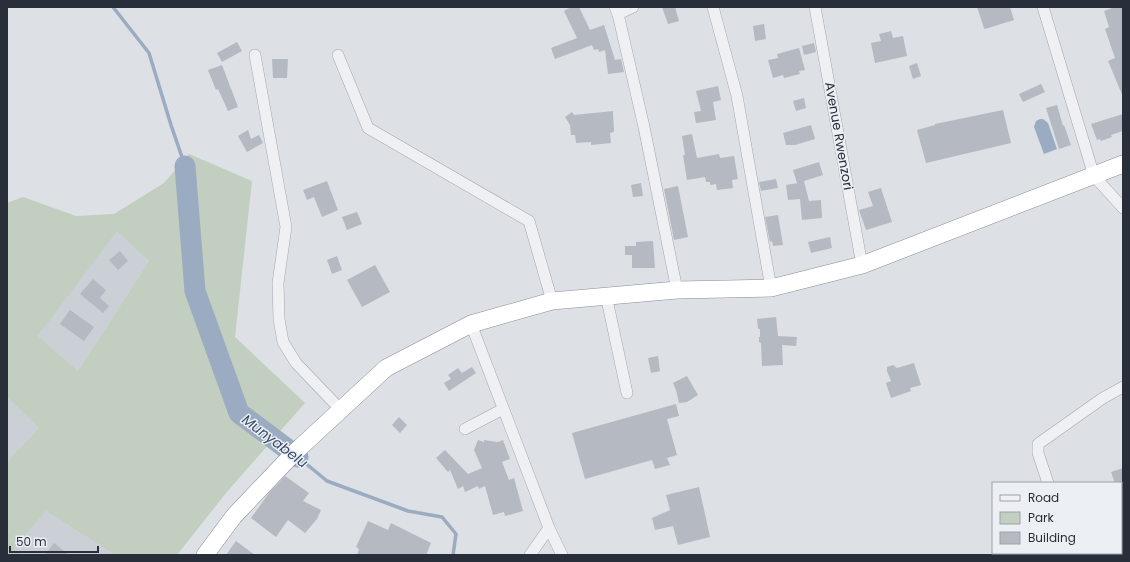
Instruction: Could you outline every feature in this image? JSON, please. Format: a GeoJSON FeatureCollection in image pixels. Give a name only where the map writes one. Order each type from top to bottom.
{"type":"FeatureCollection","features":[{"type":"Feature","properties":{"kind":"highway"},"geometry":{"type":"LineString","coordinates":[[205,555],[234,516],[288,459],[340,409],[386,368],[471,324],[552,301],[606,295],[677,290],[771,288],[862,265],[1123,164]]}},
{"type":"Feature","properties":{"kind":"street"},"geometry":{"type":"LineString","coordinates":[[633,7],[616,10],[644,127],[677,290]]}},
{"type":"Feature","properties":{"kind":"street"},"geometry":{"type":"LineString","coordinates":[[713,7],[737,96],[771,288]]}},
{"type":"Feature","properties":{"kind":"street","name":"Avenue Rwenzori"},"geometry":{"type":"LineString","coordinates":[[815,7],[862,265]]}},
{"type":"Feature","properties":{"kind":"street"},"geometry":{"type":"LineString","coordinates":[[1043,7],[1094,176],[1123,208]]}},
{"type":"Feature","properties":{"kind":"street"},"geometry":{"type":"LineString","coordinates":[[255,55],[286,227],[278,283],[279,319],[283,342],[296,363],[340,409]]}},
{"type":"Feature","properties":{"kind":"street"},"geometry":{"type":"LineString","coordinates":[[338,55],[368,128],[529,221],[552,301]]}},
{"type":"Feature","properties":{"kind":"street"},"geometry":{"type":"LineString","coordinates":[[606,295],[627,393]]}},
{"type":"Feature","properties":{"kind":"street"},"geometry":{"type":"LineString","coordinates":[[471,324],[549,528],[562,555]]}},
{"type":"Feature","properties":{"kind":"street"},"geometry":{"type":"LineString","coordinates":[[1048,482],[1038,453],[1038,444],[1103,398],[1123,387]]}},
{"type":"Feature","properties":{"kind":"street"},"geometry":{"type":"LineString","coordinates":[[465,429],[503,409]]}},
{"type":"Feature","properties":{"kind":"street"},"geometry":{"type":"LineString","coordinates":[[530,555],[549,528]]}},
{"type":"Feature","properties":{"kind":"shaded area"},"geometry":{"type":"Polygon","coordinates":[[[117,230],[149,261],[78,371],[38,336],[117,230]]]}},
{"type":"Feature","properties":{"kind":"shaded area"},"geometry":{"type":"Polygon","coordinates":[[[7,397],[39,428],[7,462],[7,397]]]}},
{"type":"Feature","properties":{"kind":"shaded area"},"geometry":{"type":"Polygon","coordinates":[[[46,511],[115,555],[22,555],[14,548],[46,511]]]}},
{"type":"Feature","properties":{"kind":"green space"},"geometry":{"type":"Polygon","coordinates":[[[189,154],[252,181],[235,337],[305,403],[226,493],[177,555],[115,555],[46,511],[14,548],[22,555],[7,555],[7,462],[39,428],[7,397],[7,203],[23,197],[76,216],[114,214],[164,183],[189,154]],[[117,231],[38,336],[78,371],[149,261],[117,231]]]}},
{"type":"Feature","properties":{"kind":"water"},"geometry":{"type":"Polygon","coordinates":[[[1043,119],[1048,123],[1057,149],[1044,154],[1034,127],[1036,121],[1043,119]]]}},
{"type":"Feature","properties":{"kind":"building"},"geometry":{"type":"Polygon","coordinates":[[[571,7],[579,7],[590,30],[604,25],[615,60],[621,59],[624,72],[608,74],[605,50],[599,52],[598,49],[594,50],[592,45],[555,59],[551,48],[577,38],[564,11],[571,7]]]}},
{"type":"Feature","properties":{"kind":"building"},"geometry":{"type":"Polygon","coordinates":[[[662,7],[675,7],[679,21],[668,24],[662,7]]]}},
{"type":"Feature","properties":{"kind":"building"},"geometry":{"type":"Polygon","coordinates":[[[977,7],[1010,7],[1014,20],[985,29],[977,7]]]}},
{"type":"Feature","properties":{"kind":"building"},"geometry":{"type":"Polygon","coordinates":[[[1115,7],[1123,7],[1123,97],[1108,61],[1115,58],[1105,29],[1109,27],[1104,11],[1115,7]]]}},
{"type":"Feature","properties":{"kind":"building"},"geometry":{"type":"Polygon","coordinates":[[[764,24],[766,39],[755,41],[753,26],[764,24]]]}},
{"type":"Feature","properties":{"kind":"building"},"geometry":{"type":"Polygon","coordinates":[[[891,31],[893,38],[903,36],[907,56],[875,63],[871,43],[881,41],[879,34],[891,31]]]}},
{"type":"Feature","properties":{"kind":"building"},"geometry":{"type":"Polygon","coordinates":[[[237,42],[242,51],[222,62],[217,53],[237,42]]]}},
{"type":"Feature","properties":{"kind":"building"},"geometry":{"type":"Polygon","coordinates":[[[814,43],[816,52],[804,55],[802,46],[814,43]]]}},
{"type":"Feature","properties":{"kind":"building"},"geometry":{"type":"Polygon","coordinates":[[[799,48],[805,70],[799,71],[800,74],[784,78],[783,75],[773,78],[768,60],[778,58],[777,54],[799,48]]]}},
{"type":"Feature","properties":{"kind":"building"},"geometry":{"type":"Polygon","coordinates":[[[272,59],[288,59],[287,78],[273,78],[272,59]]]}},
{"type":"Feature","properties":{"kind":"building"},"geometry":{"type":"Polygon","coordinates":[[[917,63],[921,76],[913,79],[909,66],[917,63]]]}},
{"type":"Feature","properties":{"kind":"building"},"geometry":{"type":"Polygon","coordinates":[[[222,65],[238,107],[228,111],[218,89],[216,90],[208,70],[222,65]]]}},
{"type":"Feature","properties":{"kind":"building"},"geometry":{"type":"Polygon","coordinates":[[[1041,84],[1045,92],[1023,102],[1019,94],[1041,84]]]}},
{"type":"Feature","properties":{"kind":"building"},"geometry":{"type":"Polygon","coordinates":[[[718,86],[721,100],[713,102],[716,120],[696,123],[694,112],[701,111],[696,91],[718,86]]]}},
{"type":"Feature","properties":{"kind":"building"},"geometry":{"type":"Polygon","coordinates":[[[804,98],[806,108],[796,111],[793,101],[804,98]]]}},
{"type":"Feature","properties":{"kind":"building"},"geometry":{"type":"Polygon","coordinates":[[[1057,105],[1063,126],[1064,125],[1071,145],[1059,149],[1046,108],[1057,105]]]}},
{"type":"Feature","properties":{"kind":"building"},"geometry":{"type":"Polygon","coordinates":[[[1003,110],[1011,143],[926,163],[917,130],[935,124],[1003,110]]]}},
{"type":"Feature","properties":{"kind":"building"},"geometry":{"type":"Polygon","coordinates":[[[613,111],[614,132],[610,133],[611,143],[591,145],[591,142],[576,143],[575,135],[571,135],[570,125],[565,117],[572,112],[574,115],[613,111]]]}},
{"type":"Feature","properties":{"kind":"building"},"geometry":{"type":"Polygon","coordinates":[[[1123,114],[1123,131],[1111,135],[1112,137],[1101,141],[1100,139],[1097,140],[1091,124],[1123,114]]]}},
{"type":"Feature","properties":{"kind":"building"},"geometry":{"type":"Polygon","coordinates":[[[811,125],[815,139],[795,145],[786,145],[783,133],[811,125]]]}},
{"type":"Feature","properties":{"kind":"building"},"geometry":{"type":"Polygon","coordinates":[[[248,130],[251,139],[259,135],[263,143],[247,152],[238,136],[248,130]]]}},
{"type":"Feature","properties":{"kind":"building"},"geometry":{"type":"Polygon","coordinates":[[[692,134],[697,158],[719,154],[720,158],[734,156],[738,179],[732,180],[733,188],[717,190],[716,184],[710,185],[710,182],[706,182],[705,177],[687,180],[682,136],[692,134]]]}},
{"type":"Feature","properties":{"kind":"building"},"geometry":{"type":"Polygon","coordinates":[[[819,162],[823,175],[804,181],[809,201],[821,200],[822,218],[802,220],[800,199],[788,200],[786,185],[798,183],[793,170],[819,162]]]}},
{"type":"Feature","properties":{"kind":"building"},"geometry":{"type":"Polygon","coordinates":[[[776,179],[778,188],[761,191],[759,182],[776,179]]]}},
{"type":"Feature","properties":{"kind":"building"},"geometry":{"type":"Polygon","coordinates":[[[327,181],[338,210],[322,217],[314,197],[307,200],[303,190],[327,181]]]}},
{"type":"Feature","properties":{"kind":"building"},"geometry":{"type":"Polygon","coordinates":[[[641,183],[643,196],[633,197],[631,185],[641,183]]]}},
{"type":"Feature","properties":{"kind":"building"},"geometry":{"type":"Polygon","coordinates":[[[678,186],[688,237],[674,240],[664,189],[678,186]]]}},
{"type":"Feature","properties":{"kind":"building"},"geometry":{"type":"Polygon","coordinates":[[[881,188],[892,222],[866,230],[859,210],[873,206],[868,192],[881,188]]]}},
{"type":"Feature","properties":{"kind":"building"},"geometry":{"type":"Polygon","coordinates":[[[357,212],[362,224],[347,230],[342,217],[357,212]]]}},
{"type":"Feature","properties":{"kind":"building"},"geometry":{"type":"Polygon","coordinates":[[[778,215],[783,245],[773,246],[772,241],[770,242],[765,217],[778,215]]]}},
{"type":"Feature","properties":{"kind":"building"},"geometry":{"type":"Polygon","coordinates":[[[830,237],[832,248],[811,253],[808,242],[830,237]]]}},
{"type":"Feature","properties":{"kind":"building"},"geometry":{"type":"Polygon","coordinates":[[[653,241],[655,268],[632,268],[632,255],[625,255],[625,246],[636,246],[636,242],[653,241]]]}},
{"type":"Feature","properties":{"kind":"building"},"geometry":{"type":"Polygon","coordinates":[[[120,251],[128,261],[118,270],[109,260],[120,251]]]}},
{"type":"Feature","properties":{"kind":"building"},"geometry":{"type":"Polygon","coordinates":[[[337,256],[342,270],[332,274],[327,260],[337,256]]]}},
{"type":"Feature","properties":{"kind":"building"},"geometry":{"type":"Polygon","coordinates":[[[375,265],[390,292],[362,307],[347,280],[375,265]]]}},
{"type":"Feature","properties":{"kind":"building"},"geometry":{"type":"Polygon","coordinates":[[[93,279],[106,290],[100,298],[109,306],[103,313],[80,294],[93,279]]]}},
{"type":"Feature","properties":{"kind":"building"},"geometry":{"type":"Polygon","coordinates":[[[70,310],[94,327],[84,341],[60,324],[70,310]]]}},
{"type":"Feature","properties":{"kind":"building"},"geometry":{"type":"Polygon","coordinates":[[[776,317],[778,336],[797,337],[796,346],[782,345],[783,365],[762,366],[761,343],[759,342],[760,329],[758,329],[757,319],[776,317]]]}},
{"type":"Feature","properties":{"kind":"building"},"geometry":{"type":"Polygon","coordinates":[[[658,356],[660,371],[651,373],[648,358],[658,356]]]}},
{"type":"Feature","properties":{"kind":"building"},"geometry":{"type":"Polygon","coordinates":[[[914,363],[921,385],[910,388],[911,391],[891,398],[886,383],[891,381],[887,367],[893,365],[897,368],[914,363]]]}},
{"type":"Feature","properties":{"kind":"building"},"geometry":{"type":"Polygon","coordinates":[[[472,367],[476,373],[449,391],[444,383],[451,379],[448,375],[458,368],[462,373],[472,367]]]}},
{"type":"Feature","properties":{"kind":"building"},"geometry":{"type":"Polygon","coordinates":[[[687,376],[698,395],[687,402],[679,403],[673,383],[687,376]]]}},
{"type":"Feature","properties":{"kind":"building"},"geometry":{"type":"Polygon","coordinates":[[[676,404],[679,416],[667,419],[677,455],[667,458],[670,465],[655,469],[652,460],[585,479],[572,433],[676,404]]]}},
{"type":"Feature","properties":{"kind":"building"},"geometry":{"type":"Polygon","coordinates":[[[399,417],[407,425],[400,433],[392,425],[399,417]]]}},
{"type":"Feature","properties":{"kind":"building"},"geometry":{"type":"Polygon","coordinates":[[[478,440],[484,442],[484,440],[498,442],[503,440],[510,459],[502,462],[509,480],[514,478],[523,511],[505,516],[504,512],[493,515],[485,486],[479,489],[478,486],[465,492],[463,486],[458,489],[450,470],[448,472],[436,458],[445,450],[468,474],[482,468],[474,450],[478,440]]]}},
{"type":"Feature","properties":{"kind":"building"},"geometry":{"type":"Polygon","coordinates":[[[1123,468],[1123,483],[1115,482],[1111,472],[1123,468]]]}},
{"type":"Feature","properties":{"kind":"building"},"geometry":{"type":"Polygon","coordinates":[[[285,476],[309,493],[303,501],[321,510],[317,519],[305,533],[288,520],[276,537],[251,518],[269,493],[285,476]]]}},
{"type":"Feature","properties":{"kind":"building"},"geometry":{"type":"Polygon","coordinates":[[[699,487],[710,537],[678,545],[673,526],[655,530],[652,518],[670,510],[666,495],[699,487]]]}},
{"type":"Feature","properties":{"kind":"building"},"geometry":{"type":"Polygon","coordinates":[[[368,521],[388,530],[391,523],[431,543],[426,555],[357,555],[359,549],[356,547],[368,521]]]}},
{"type":"Feature","properties":{"kind":"building"},"geometry":{"type":"Polygon","coordinates":[[[236,541],[255,555],[226,555],[236,541]]]}},
{"type":"Feature","properties":{"kind":"building"},"geometry":{"type":"Polygon","coordinates":[[[54,543],[69,555],[45,555],[54,543]]]}},
{"type":"Feature","properties":{"kind":"waterway"},"geometry":{"type":"LineString","coordinates":[[113,7],[149,53],[185,166]]}},
{"type":"Feature","properties":{"kind":"waterway","name":"Munyabelu"},"geometry":{"type":"LineString","coordinates":[[185,166],[195,291],[239,413],[298,457]]}},
{"type":"Feature","properties":{"kind":"waterway","name":"Munyabelu"},"geometry":{"type":"LineString","coordinates":[[298,457],[327,481],[408,511],[442,517],[456,534],[453,555]]}}]}
